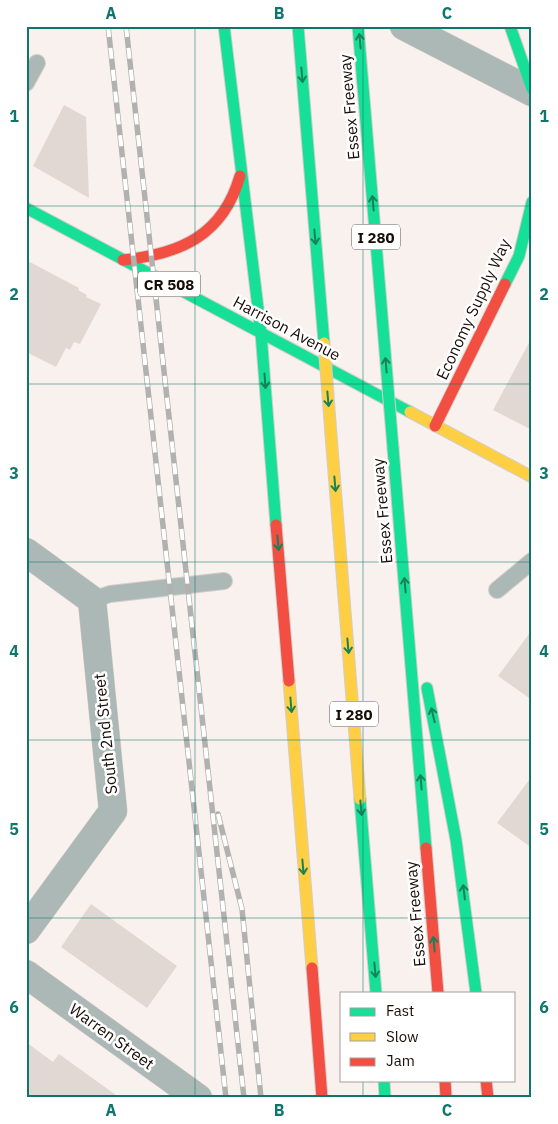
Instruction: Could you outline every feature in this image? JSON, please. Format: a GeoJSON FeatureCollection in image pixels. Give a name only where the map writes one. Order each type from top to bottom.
{"type":"FeatureCollection","features":[{"type":"Feature","properties":{"kind":"main road"},"geometry":{"type":"LineString","coordinates":[[224,26],[261,333],[322,1098]]}},
{"type":"Feature","properties":{"kind":"main road","name":"I 280"},"geometry":{"type":"LineString","coordinates":[[298,26],[376,992]]}},
{"type":"Feature","properties":{"kind":"main road","name":"Essex Freeway"},"geometry":{"type":"LineString","coordinates":[[358,26],[438,992]]}},
{"type":"Feature","properties":{"kind":"main road"},"geometry":{"type":"LineString","coordinates":[[510,26],[532,90]]}},
{"type":"Feature","properties":{"kind":"main road"},"geometry":{"type":"LineString","coordinates":[[123,260],[140,259],[165,253],[187,244],[210,230],[227,210],[234,198],[241,169]]}},
{"type":"Feature","properties":{"kind":"main road","name":"Economy Supply Way"},"geometry":{"type":"LineString","coordinates":[[435,426],[519,256],[532,202]]}},
{"type":"Feature","properties":{"kind":"main road","name":"Harrison Avenue"},"geometry":{"type":"LineString","coordinates":[[26,208],[532,477]]}},
{"type":"Feature","properties":{"kind":"main road"},"geometry":{"type":"LineString","coordinates":[[408,617],[445,769],[462,872],[476,992]]}},
{"type":"Feature","properties":{"kind":"main road"},"geometry":{"type":"LineString","coordinates":[[384,1082],[385,1098]]}},
{"type":"Feature","properties":{"kind":"main road"},"geometry":{"type":"LineString","coordinates":[[445,1082],[446,1098]]}},
{"type":"Feature","properties":{"kind":"main road"},"geometry":{"type":"LineString","coordinates":[[486,1082],[488,1098]]}},
{"type":"Feature","properties":{"kind":"street"},"geometry":{"type":"LineString","coordinates":[[404,26],[532,90]]}},
{"type":"Feature","properties":{"kind":"street"},"geometry":{"type":"LineString","coordinates":[[26,552],[92,600]]}},
{"type":"Feature","properties":{"kind":"street","name":"South 2nd Street"},"geometry":{"type":"LineString","coordinates":[[26,930],[113,811],[92,600]]}},
{"type":"Feature","properties":{"kind":"street","name":"Warren Street"},"geometry":{"type":"LineString","coordinates":[[26,974],[198,1098]]}},
{"type":"Feature","properties":{"kind":"lane"},"geometry":{"type":"LineString","coordinates":[[26,83],[36,63]]}},
{"type":"Feature","properties":{"kind":"lane"},"geometry":{"type":"LineString","coordinates":[[497,590],[532,561]]}},
{"type":"Feature","properties":{"kind":"lane"},"geometry":{"type":"LineString","coordinates":[[92,600],[110,594],[224,581]]}},
{"type":"Feature","properties":{"kind":"building"},"geometry":{"type":"Polygon","coordinates":[[[64,105],[86,117],[89,198],[33,166],[64,105]]]}},
{"type":"Feature","properties":{"kind":"building"},"geometry":{"type":"Polygon","coordinates":[[[26,260],[79,288],[78,290],[87,295],[86,297],[101,304],[80,344],[74,342],[70,350],[66,348],[56,367],[26,352],[26,260]]]}},
{"type":"Feature","properties":{"kind":"building"},"geometry":{"type":"Polygon","coordinates":[[[532,337],[532,430],[493,410],[532,337]]]}},
{"type":"Feature","properties":{"kind":"building"},"geometry":{"type":"Polygon","coordinates":[[[532,630],[532,700],[498,676],[532,630]]]}},
{"type":"Feature","properties":{"kind":"building"},"geometry":{"type":"Polygon","coordinates":[[[532,776],[532,848],[497,823],[532,776]]]}},
{"type":"Feature","properties":{"kind":"building"},"geometry":{"type":"Polygon","coordinates":[[[91,904],[177,966],[147,1008],[61,947],[91,904]]]}},
{"type":"Feature","properties":{"kind":"building"},"geometry":{"type":"Polygon","coordinates":[[[26,1042],[53,1062],[59,1054],[120,1098],[26,1098],[26,1042]]]}},
{"type":"Feature","properties":{"kind":"railway"},"geometry":{"type":"LineString","coordinates":[[108,26],[226,1098]]}},
{"type":"Feature","properties":{"kind":"railway"},"geometry":{"type":"LineString","coordinates":[[126,26],[244,1098]]}},
{"type":"Feature","properties":{"kind":"railway"},"geometry":{"type":"LineString","coordinates":[[218,814],[242,909],[261,1098]]}},
{"type":"Feature","properties":{"kind":"traffic: fast"},"geometry":{"type":"LineString","coordinates":[[224,26],[261,333],[276,525]]}},
{"type":"Feature","properties":{"kind":"traffic: fast"},"geometry":{"type":"LineString","coordinates":[[298,26],[324,343]]}},
{"type":"Feature","properties":{"kind":"traffic: fast"},"geometry":{"type":"LineString","coordinates":[[358,26],[393,448]]}},
{"type":"Feature","properties":{"kind":"traffic: fast"},"geometry":{"type":"LineString","coordinates":[[510,26],[532,89]]}},
{"type":"Feature","properties":{"kind":"traffic: fast"},"geometry":{"type":"LineString","coordinates":[[505,284],[519,256],[532,202]]}},
{"type":"Feature","properties":{"kind":"traffic: fast"},"geometry":{"type":"LineString","coordinates":[[26,208],[410,412]]}},
{"type":"Feature","properties":{"kind":"traffic: fast"},"geometry":{"type":"LineString","coordinates":[[393,448],[426,848]]}},
{"type":"Feature","properties":{"kind":"traffic: fast"},"geometry":{"type":"LineString","coordinates":[[427,688],[456,840],[476,992]]}},
{"type":"Feature","properties":{"kind":"traffic: fast"},"geometry":{"type":"LineString","coordinates":[[360,799],[376,992]]}},
{"type":"Feature","properties":{"kind":"traffic: fast"},"geometry":{"type":"LineString","coordinates":[[384,1082],[385,1098]]}},
{"type":"Feature","properties":{"kind":"traffic: slow"},"geometry":{"type":"LineString","coordinates":[[324,343],[331,435]]}},
{"type":"Feature","properties":{"kind":"traffic: slow"},"geometry":{"type":"LineString","coordinates":[[410,412],[532,477]]}},
{"type":"Feature","properties":{"kind":"traffic: slow"},"geometry":{"type":"LineString","coordinates":[[331,435],[360,799]]}},
{"type":"Feature","properties":{"kind":"traffic: slow"},"geometry":{"type":"LineString","coordinates":[[289,681],[312,968]]}},
{"type":"Feature","properties":{"kind":"traffic: jam"},"geometry":{"type":"LineString","coordinates":[[123,260],[163,253],[197,238],[211,227],[223,213],[240,176]]}},
{"type":"Feature","properties":{"kind":"traffic: jam"},"geometry":{"type":"LineString","coordinates":[[435,426],[505,284]]}},
{"type":"Feature","properties":{"kind":"traffic: jam"},"geometry":{"type":"LineString","coordinates":[[276,525],[289,681]]}},
{"type":"Feature","properties":{"kind":"traffic: jam"},"geometry":{"type":"LineString","coordinates":[[426,848],[438,992]]}},
{"type":"Feature","properties":{"kind":"traffic: jam"},"geometry":{"type":"LineString","coordinates":[[312,968],[322,1098]]}},
{"type":"Feature","properties":{"kind":"traffic: jam"},"geometry":{"type":"LineString","coordinates":[[445,1082],[446,1098]]}},
{"type":"Feature","properties":{"kind":"traffic: jam"},"geometry":{"type":"LineString","coordinates":[[486,1082],[488,1098]]}}]}
